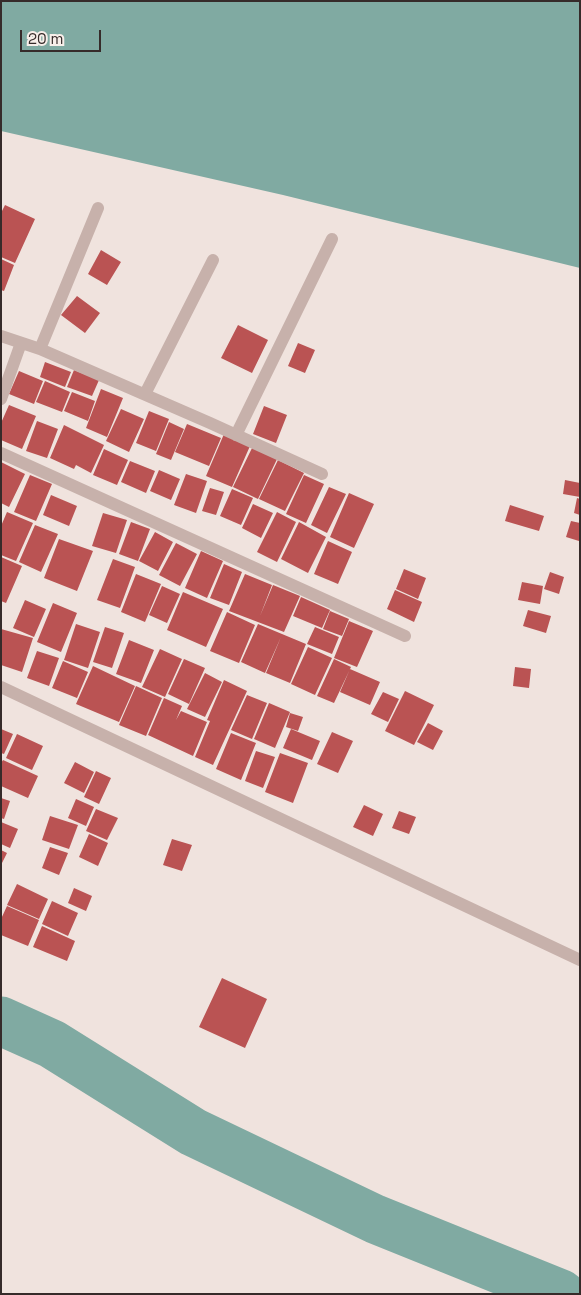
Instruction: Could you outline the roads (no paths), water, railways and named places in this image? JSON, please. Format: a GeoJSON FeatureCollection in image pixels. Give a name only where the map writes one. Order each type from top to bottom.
{"type":"FeatureCollection","features":[{"type":"Feature","properties":{"kind":"street"},"geometry":{"type":"LineString","coordinates":[[40,349],[98,208]]}},
{"type":"Feature","properties":{"kind":"street"},"geometry":{"type":"LineString","coordinates":[[236,435],[332,239]]}},
{"type":"Feature","properties":{"kind":"street"},"geometry":{"type":"LineString","coordinates":[[145,394],[213,260]]}},
{"type":"Feature","properties":{"kind":"street"},"geometry":{"type":"LineString","coordinates":[[1,336],[40,349],[145,394],[322,474]]}},
{"type":"Feature","properties":{"kind":"street"},"geometry":{"type":"LineString","coordinates":[[1,399],[21,343]]}},
{"type":"Feature","properties":{"kind":"street"},"geometry":{"type":"LineString","coordinates":[[1,453],[405,636]]}},
{"type":"Feature","properties":{"kind":"street"},"geometry":{"type":"LineString","coordinates":[[1,688],[580,960]]}},
{"type":"Feature","properties":{"kind":"water"},"geometry":{"type":"Polygon","coordinates":[[[1,1],[580,1],[580,268],[283,195],[1,131],[1,1]]]}},
{"type":"Feature","properties":{"kind":"waterway"},"geometry":{"type":"LineString","coordinates":[[1,1021],[52,1044],[193,1132],[375,1219],[561,1294]]}}]}
